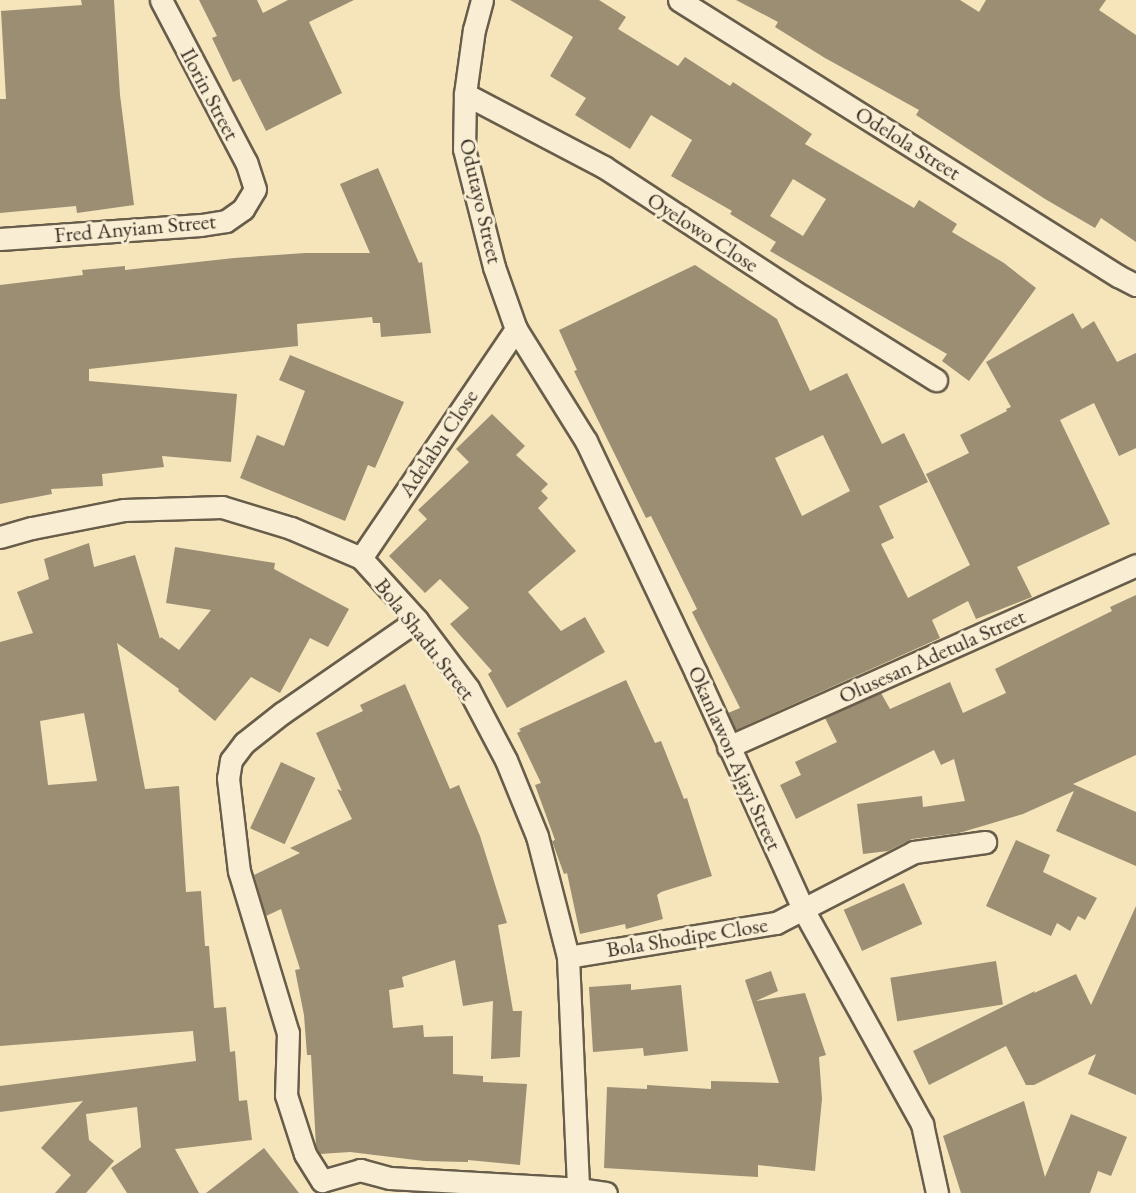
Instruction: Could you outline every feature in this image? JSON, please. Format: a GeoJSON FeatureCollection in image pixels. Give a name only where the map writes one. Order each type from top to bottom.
{"type":"FeatureCollection","features":[{"type":"Feature","properties":{"kind":"street","name":"Ilorin Street"},"geometry":{"type":"LineString","coordinates":[[161,0],[246,162],[255,189]]}},
{"type":"Feature","properties":{"kind":"street","name":"Odutayo Street"},"geometry":{"type":"LineString","coordinates":[[482,0],[474,29],[465,94],[464,149],[494,267],[516,329]]}},
{"type":"Feature","properties":{"kind":"street","name":"Odelola Street"},"geometry":{"type":"LineString","coordinates":[[679,0],[1118,276],[1136,285]]}},
{"type":"Feature","properties":{"kind":"street","name":"Oyelowo Close"},"geometry":{"type":"LineString","coordinates":[[465,94],[604,167],[803,297],[936,380]]}},
{"type":"Feature","properties":{"kind":"street","name":"Fred Anyiam Street"},"geometry":{"type":"LineString","coordinates":[[0,239],[201,225],[226,221],[243,208],[255,189]]}},
{"type":"Feature","properties":{"kind":"street","name":"Adelabu Close"},"geometry":{"type":"LineString","coordinates":[[361,558],[516,329]]}},
{"type":"Feature","properties":{"kind":"street","name":"Okanlawon Ajayi Street"},"geometry":{"type":"LineString","coordinates":[[516,329],[586,441],[696,673],[804,911],[922,1124],[937,1193]]}},
{"type":"Feature","properties":{"kind":"street","name":"Bola Shadu Street"},"geometry":{"type":"LineString","coordinates":[[0,537],[32,528],[124,510],[222,507],[291,528],[361,558],[417,620],[468,687],[506,760],[537,836],[568,957],[578,1189]]}},
{"type":"Feature","properties":{"kind":"street","name":"Olusesan Adetula Street"},"geometry":{"type":"LineString","coordinates":[[728,747],[1136,565]]}},
{"type":"Feature","properties":{"kind":"street"},"geometry":{"type":"LineString","coordinates":[[417,620],[282,713],[244,743],[231,760],[228,778],[239,872],[288,1033],[286,1095],[305,1154],[322,1181],[360,1170],[390,1178],[578,1189],[606,1193]]}},
{"type":"Feature","properties":{"kind":"street","name":"Bola Shodipe Close"},"geometry":{"type":"LineString","coordinates":[[568,957],[776,923],[804,911],[914,852],[985,842]]}},
{"type":"Feature","properties":{"kind":"building"},"geometry":{"type":"Polygon","coordinates":[[[81,0],[114,0],[120,95],[134,205],[77,213],[76,206],[0,213],[0,99],[6,99],[1,11],[82,5],[81,0]]]}},
{"type":"Feature","properties":{"kind":"building"},"geometry":{"type":"Polygon","coordinates":[[[199,0],[257,0],[263,13],[288,0],[354,0],[309,22],[342,93],[266,131],[240,79],[233,82],[212,38],[217,36],[199,0]]]}},
{"type":"Feature","properties":{"kind":"building"},"geometry":{"type":"Polygon","coordinates":[[[510,0],[599,0],[626,17],[618,29],[678,66],[685,57],[730,86],[733,82],[812,134],[805,144],[914,208],[919,200],[957,224],[952,232],[1004,263],[1036,288],[969,381],[942,361],[947,354],[770,251],[776,242],[730,214],[732,211],[671,176],[692,140],[651,115],[630,149],[575,115],[586,98],[550,76],[573,37],[510,0]],[[793,179],[770,216],[803,236],[826,199],[793,179]]]}},
{"type":"Feature","properties":{"kind":"building"},"geometry":{"type":"Polygon","coordinates":[[[736,0],[960,0],[979,12],[986,0],[1106,0],[1099,10],[1136,35],[1136,242],[1101,218],[1095,228],[1045,199],[916,115],[919,110],[825,58],[775,27],[778,22],[736,0]]]}},
{"type":"Feature","properties":{"kind":"building"},"geometry":{"type":"Polygon","coordinates":[[[378,168],[419,263],[422,262],[431,333],[381,337],[380,323],[373,323],[372,317],[297,324],[298,346],[89,369],[89,381],[237,394],[231,462],[162,456],[164,467],[102,474],[103,486],[51,489],[52,494],[0,504],[0,285],[83,275],[82,270],[125,266],[125,270],[305,253],[370,253],[340,184],[378,168]]]}},
{"type":"Feature","properties":{"kind":"building"},"geometry":{"type":"Polygon","coordinates":[[[695,265],[777,319],[810,391],[847,373],[882,444],[904,433],[928,482],[879,506],[894,538],[881,544],[908,598],[970,565],[926,474],[969,453],[960,435],[1011,407],[986,362],[1073,313],[1082,329],[1094,321],[1117,362],[1136,353],[1136,448],[1119,456],[1094,403],[1060,420],[1110,524],[1017,567],[1032,597],[976,619],[968,601],[932,620],[940,638],[736,730],[728,713],[740,708],[692,612],[697,609],[651,516],[646,518],[574,371],[577,370],[559,330],[695,265]],[[823,435],[775,458],[802,516],[850,491],[823,435]]]}},
{"type":"Feature","properties":{"kind":"building"},"geometry":{"type":"Polygon","coordinates":[[[290,355],[404,402],[375,468],[368,465],[345,521],[240,478],[257,435],[284,446],[305,391],[279,380],[290,355]]]}},
{"type":"Feature","properties":{"kind":"building"},"geometry":{"type":"Polygon","coordinates":[[[492,414],[525,446],[516,455],[548,484],[541,491],[548,498],[538,508],[576,551],[528,592],[561,631],[585,617],[605,652],[507,708],[488,674],[492,671],[450,624],[469,608],[440,579],[425,593],[389,556],[427,519],[418,510],[469,462],[456,449],[492,414]]]}},
{"type":"Feature","properties":{"kind":"building"},"geometry":{"type":"Polygon","coordinates":[[[89,543],[94,567],[135,555],[160,639],[161,637],[179,650],[211,610],[166,603],[175,547],[275,563],[274,569],[349,609],[328,647],[310,638],[280,693],[251,677],[215,721],[178,691],[179,689],[117,643],[145,789],[179,786],[186,892],[201,891],[205,946],[209,946],[214,1008],[226,1007],[230,1052],[235,1051],[239,1101],[247,1100],[252,1140],[175,1149],[199,1193],[127,1193],[111,1168],[141,1147],[137,1107],[86,1114],[89,1140],[114,1161],[86,1193],[55,1193],[71,1175],[41,1148],[83,1101],[0,1112],[0,1086],[196,1061],[193,1031],[0,1046],[0,642],[33,633],[17,592],[49,579],[44,559],[89,543]],[[84,713],[40,721],[48,785],[97,781],[84,713]]]}},
{"type":"Feature","properties":{"kind":"building"},"geometry":{"type":"Polygon","coordinates":[[[1136,595],[1136,755],[1073,784],[1136,812],[1136,866],[1056,831],[1074,791],[1023,814],[959,833],[912,839],[888,851],[863,854],[857,804],[922,796],[923,807],[965,801],[954,759],[941,765],[934,750],[796,819],[780,785],[801,775],[795,762],[837,742],[825,718],[881,693],[890,709],[950,682],[963,713],[1006,693],[995,669],[1112,611],[1110,607],[1136,595]]]}},
{"type":"Feature","properties":{"kind":"building"},"geometry":{"type":"Polygon","coordinates":[[[626,680],[655,743],[661,741],[684,799],[687,798],[712,876],[657,895],[663,919],[626,929],[625,924],[580,934],[567,873],[564,874],[552,841],[555,840],[535,785],[541,783],[517,733],[521,731],[519,729],[626,680]]]}},
{"type":"Feature","properties":{"kind":"building"},"geometry":{"type":"Polygon","coordinates":[[[405,684],[450,789],[459,785],[480,836],[507,923],[498,925],[513,1011],[522,1011],[520,1057],[491,1059],[493,1001],[463,1006],[455,960],[402,977],[404,987],[389,990],[393,1028],[423,1025],[424,1037],[453,1036],[453,1074],[483,1076],[483,1082],[527,1084],[520,1165],[468,1160],[468,1162],[424,1161],[350,1152],[320,1154],[316,1146],[311,1055],[307,1055],[304,1015],[295,970],[300,969],[281,909],[266,916],[254,875],[300,853],[290,848],[352,819],[337,789],[342,791],[316,733],[363,711],[360,705],[405,684]]]}},
{"type":"Feature","properties":{"kind":"building"},"geometry":{"type":"Polygon","coordinates":[[[281,762],[315,778],[285,844],[250,828],[281,762]]]}},
{"type":"Feature","properties":{"kind":"building"},"geometry":{"type":"Polygon","coordinates":[[[1016,840],[1050,855],[1043,872],[1097,898],[1085,920],[1078,916],[1070,931],[1057,923],[1051,936],[986,906],[1016,840]]]}},
{"type":"Feature","properties":{"kind":"building"},"geometry":{"type":"Polygon","coordinates":[[[904,883],[922,924],[862,951],[844,910],[904,883]]]}},
{"type":"Feature","properties":{"kind":"building"},"geometry":{"type":"Polygon","coordinates":[[[1136,906],[1136,1095],[1088,1074],[1096,1054],[1034,1085],[1026,1085],[1006,1046],[929,1085],[913,1051],[1035,991],[1034,993],[1076,974],[1091,1005],[1136,906]]]}},
{"type":"Feature","properties":{"kind":"building"},"geometry":{"type":"Polygon","coordinates":[[[996,961],[1003,1004],[897,1021],[890,978],[996,961]]]}},
{"type":"Feature","properties":{"kind":"building"},"geometry":{"type":"Polygon","coordinates":[[[771,971],[778,991],[756,1001],[805,993],[826,1055],[819,1057],[822,1099],[815,1171],[758,1165],[758,1177],[604,1168],[607,1087],[647,1089],[647,1085],[711,1089],[711,1081],[779,1083],[745,980],[771,971]]]}},
{"type":"Feature","properties":{"kind":"building"},"geometry":{"type":"Polygon","coordinates":[[[631,984],[631,990],[681,985],[688,1051],[644,1056],[643,1048],[593,1052],[589,987],[631,984]]]}},
{"type":"Feature","properties":{"kind":"building"},"geometry":{"type":"Polygon","coordinates":[[[1024,1101],[1045,1177],[1071,1114],[1127,1137],[1111,1176],[1098,1171],[1090,1193],[961,1193],[943,1136],[1024,1101]]]}},
{"type":"Feature","properties":{"kind":"building"},"geometry":{"type":"Polygon","coordinates":[[[264,1148],[299,1193],[206,1193],[264,1148]]]}}]}
